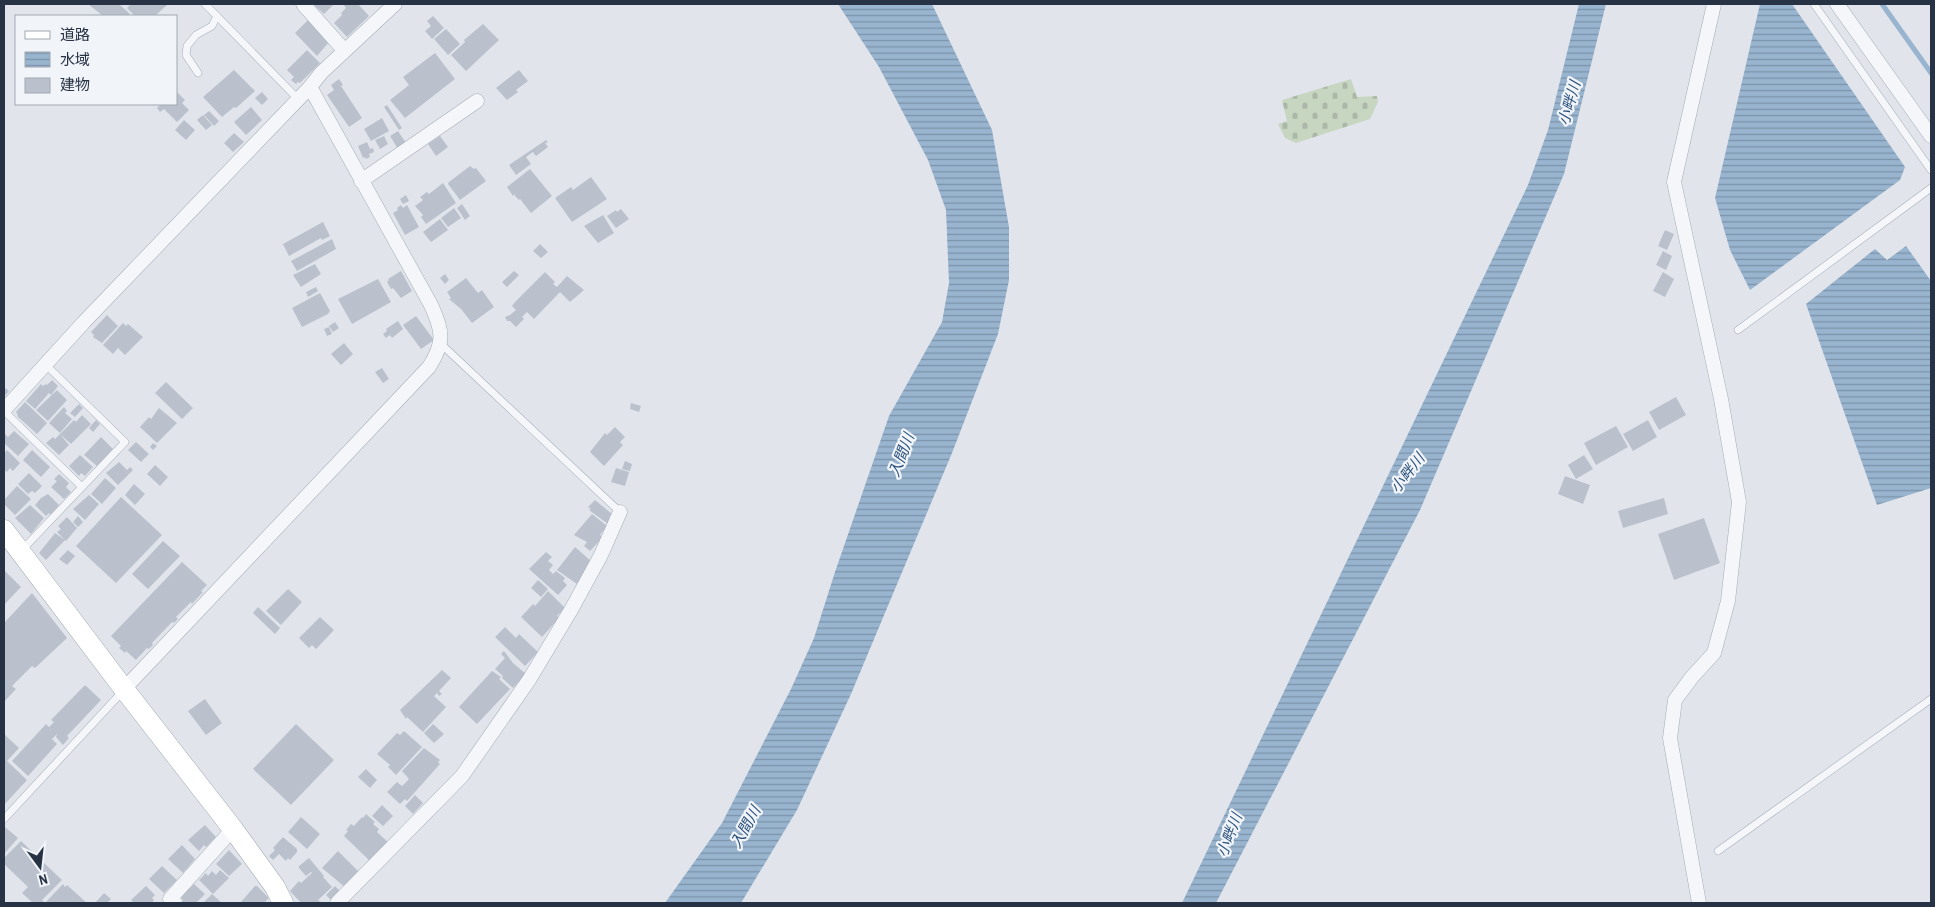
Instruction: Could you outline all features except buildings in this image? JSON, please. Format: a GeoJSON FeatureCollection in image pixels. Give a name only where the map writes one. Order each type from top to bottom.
{"type":"FeatureCollection","features":[{"type":"Feature","properties":{"kind":"street"},"geometry":{"type":"LineString","coordinates":[[303,4],[344,50]]}},
{"type":"Feature","properties":{"kind":"street"},"geometry":{"type":"LineString","coordinates":[[4,411],[84,322],[310,87],[321,72],[395,4]]}},
{"type":"Feature","properties":{"kind":"street"},"geometry":{"type":"LineString","coordinates":[[1699,903],[1670,738],[1675,700],[1692,677],[1714,653],[1728,601],[1738,502],[1721,399],[1674,182],[1714,4]]}},
{"type":"Feature","properties":{"kind":"street"},"geometry":{"type":"LineString","coordinates":[[1837,4],[1931,136]]}},
{"type":"Feature","properties":{"kind":"street"},"geometry":{"type":"LineString","coordinates":[[124,689],[429,366],[438,352],[441,325],[432,305],[310,87]]}},
{"type":"Feature","properties":{"kind":"street"},"geometry":{"type":"LineString","coordinates":[[361,181],[477,101]]}},
{"type":"Feature","properties":{"kind":"street"},"geometry":{"type":"LineString","coordinates":[[336,903],[462,776],[529,680],[601,555],[620,512]]}},
{"type":"Feature","properties":{"kind":"street"},"geometry":{"type":"LineString","coordinates":[[4,530],[233,830],[275,887],[283,903]]}},
{"type":"Feature","properties":{"kind":"street"},"geometry":{"type":"LineString","coordinates":[[175,903],[170,899],[233,830]]}},
{"type":"Feature","properties":{"kind":"lane"},"geometry":{"type":"LineString","coordinates":[[205,4],[298,99]]}},
{"type":"Feature","properties":{"kind":"lane"},"geometry":{"type":"LineString","coordinates":[[1814,4],[1931,170]]}},
{"type":"Feature","properties":{"kind":"lane"},"geometry":{"type":"LineString","coordinates":[[198,73],[186,56],[187,46],[196,35],[212,26],[217,16]]}},
{"type":"Feature","properties":{"kind":"lane"},"geometry":{"type":"LineString","coordinates":[[1738,330],[1931,188]]}},
{"type":"Feature","properties":{"kind":"lane"},"geometry":{"type":"LineString","coordinates":[[440,343],[620,512]]}},
{"type":"Feature","properties":{"kind":"lane"},"geometry":{"type":"LineString","coordinates":[[20,553],[125,442],[46,365]]}},
{"type":"Feature","properties":{"kind":"lane"},"geometry":{"type":"LineString","coordinates":[[4,411],[82,487]]}},
{"type":"Feature","properties":{"kind":"lane"},"geometry":{"type":"LineString","coordinates":[[4,819],[124,689]]}},
{"type":"Feature","properties":{"kind":"lane"},"geometry":{"type":"LineString","coordinates":[[1718,851],[1931,699]]}},
{"type":"Feature","properties":{"kind":"green space"},"geometry":{"type":"Polygon","coordinates":[[[1351,79],[1357,97],[1377,96],[1378,102],[1370,119],[1296,143],[1285,138],[1278,124],[1287,121],[1282,100],[1351,79]]]}},
{"type":"Feature","properties":{"kind":"water","name":"入間川"},"geometry":{"type":"Polygon","coordinates":[[[838,4],[932,4],[992,130],[1009,227],[1009,280],[998,334],[952,453],[851,694],[797,810],[741,903],[665,903],[722,823],[791,689],[814,638],[889,416],[942,322],[949,283],[946,210],[928,160],[879,67],[838,4]]]}},
{"type":"Feature","properties":{"kind":"water","name":"小畔川"},"geometry":{"type":"Polygon","coordinates":[[[1579,4],[1606,4],[1564,174],[1420,510],[1216,903],[1182,903],[1528,185],[1548,130],[1579,4]]]}},
{"type":"Feature","properties":{"kind":"water"},"geometry":{"type":"Polygon","coordinates":[[[1760,4],[1792,4],[1905,167],[1900,180],[1750,290],[1730,250],[1715,198],[1760,4]]]}},
{"type":"Feature","properties":{"kind":"water"},"geometry":{"type":"Polygon","coordinates":[[[1906,246],[1931,281],[1931,488],[1877,505],[1806,304],[1875,249],[1887,260],[1906,246]]]}},
{"type":"Feature","properties":{"kind":"waterway"},"geometry":{"type":"LineString","coordinates":[[1882,4],[1931,73]]}}]}
